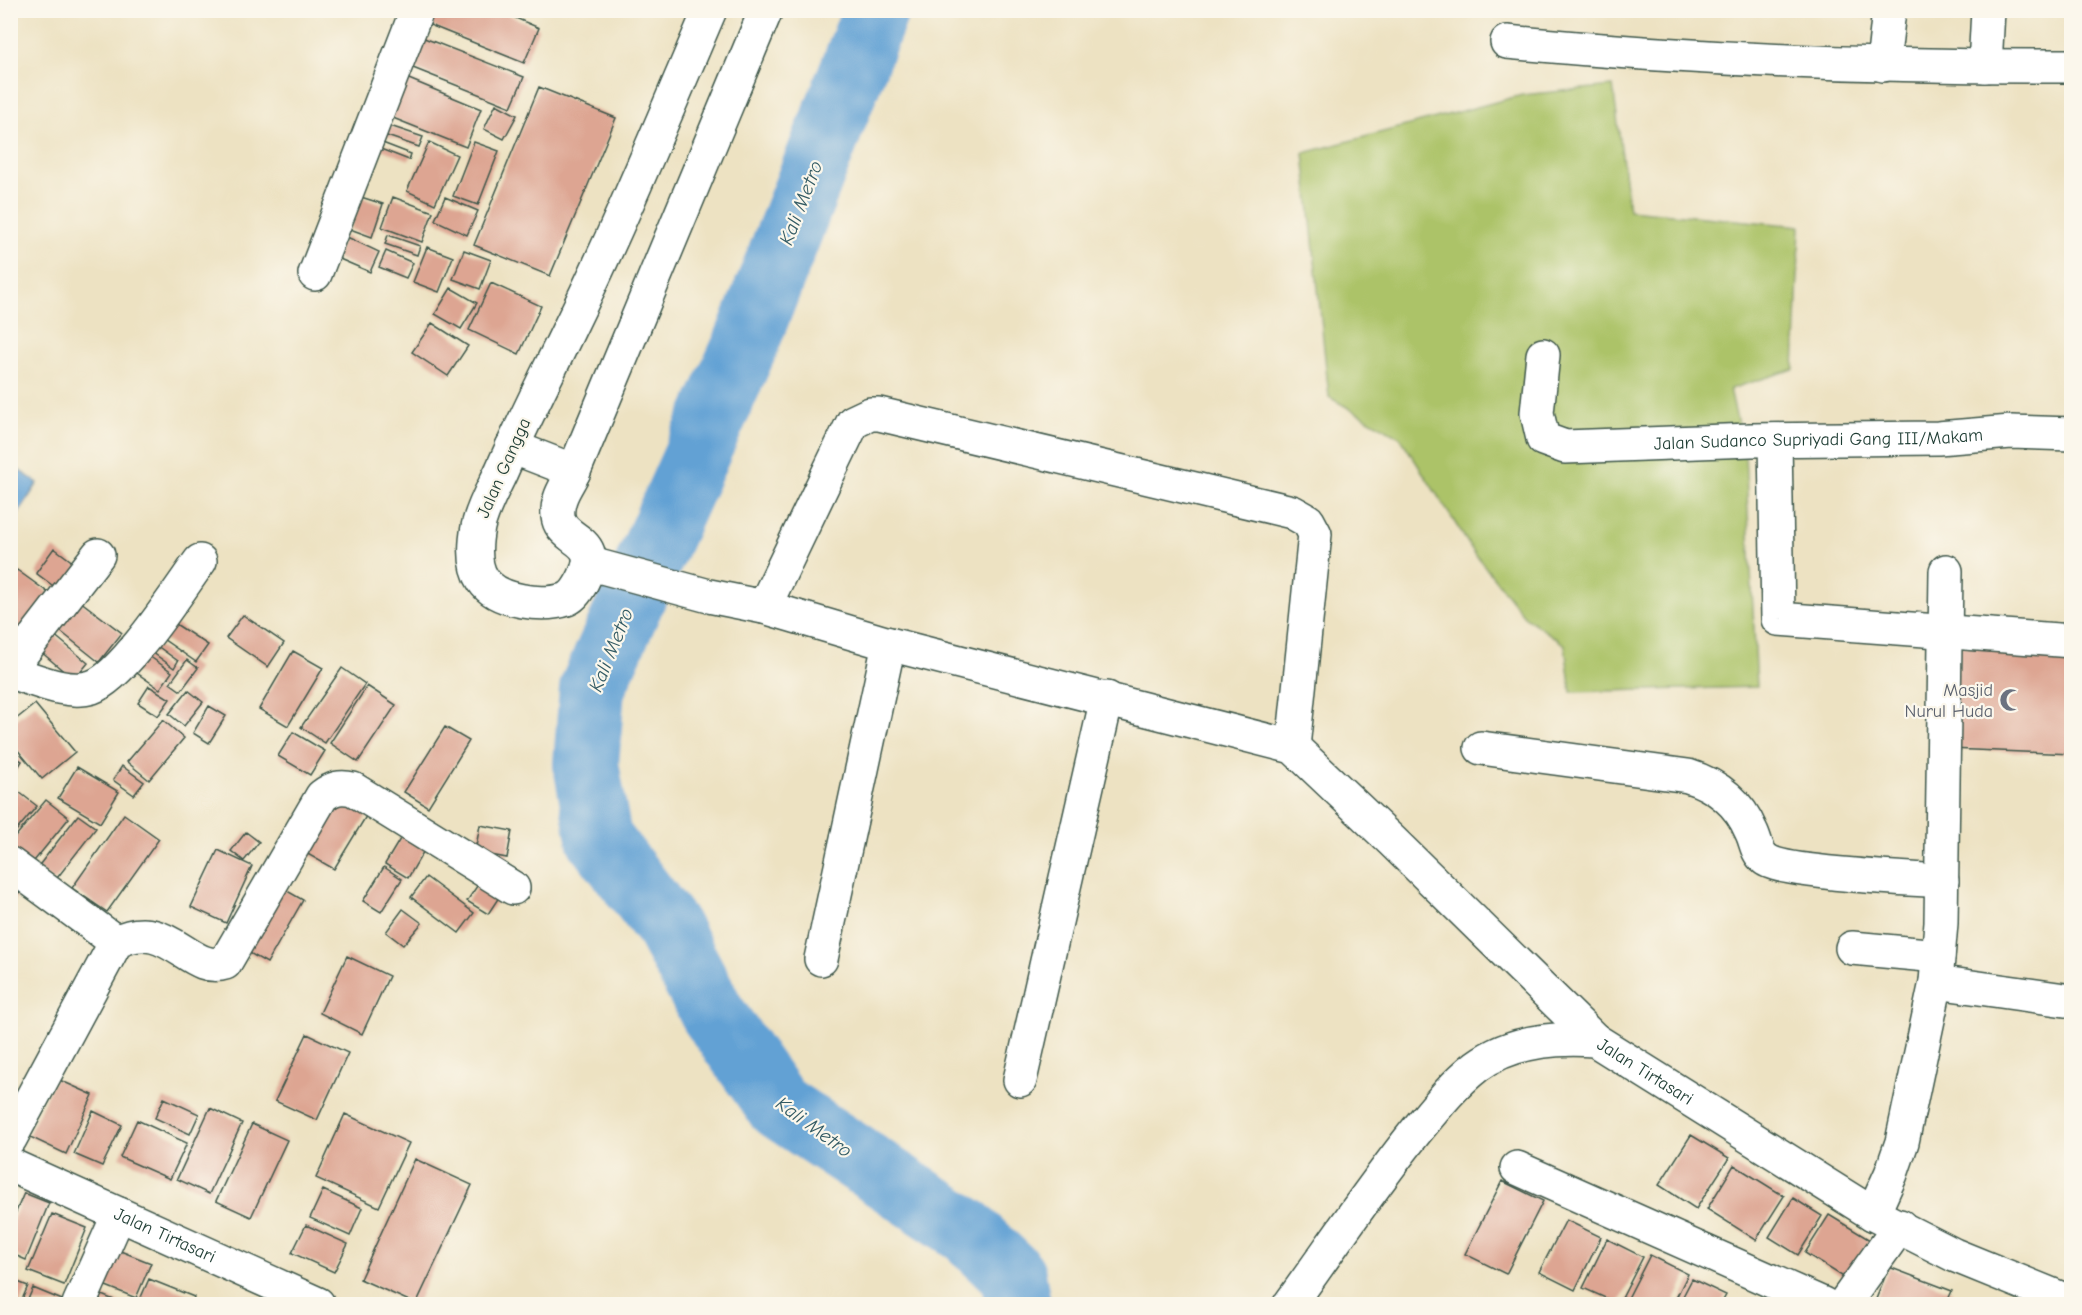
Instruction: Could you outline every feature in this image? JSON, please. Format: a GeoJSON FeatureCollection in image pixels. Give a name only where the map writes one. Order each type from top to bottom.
{"type":"FeatureCollection","features":[{"type":"Feature","properties":{"kind":"street"},"geometry":{"type":"LineString","coordinates":[[315,274],[417,10]]}},
{"type":"Feature","properties":{"kind":"street","name":"Jalan Gangga"},"geometry":{"type":"LineString","coordinates":[[601,568],[569,598],[536,602],[503,594],[483,580],[475,550],[478,525],[512,447],[585,296],[710,10]]}},
{"type":"Feature","properties":{"kind":"street"},"geometry":{"type":"LineString","coordinates":[[766,10],[574,471],[560,499],[560,522],[567,535],[583,543],[601,568],[709,596],[764,607],[889,644],[1293,747],[1401,849],[1595,1040]]}},
{"type":"Feature","properties":{"kind":"street"},"geometry":{"type":"LineString","coordinates":[[1883,65],[1889,10]]}},
{"type":"Feature","properties":{"kind":"street"},"geometry":{"type":"LineString","coordinates":[[1984,66],[1988,10]]}},
{"type":"Feature","properties":{"kind":"street"},"geometry":{"type":"LineString","coordinates":[[1507,42],[1655,56],[1883,65],[2072,66]]}},
{"type":"Feature","properties":{"kind":"street","name":"Jalan Sudanco Supriyadi Gang III/Makam"},"geometry":{"type":"LineString","coordinates":[[1542,356],[1537,413],[1542,439],[1565,447],[1774,440],[1938,438],[2011,432],[2072,434]]}},
{"type":"Feature","properties":{"kind":"street"},"geometry":{"type":"LineString","coordinates":[[764,607],[853,422],[870,414],[879,414],[1292,512],[1308,522],[1315,534],[1293,747]]}},
{"type":"Feature","properties":{"kind":"street"},"geometry":{"type":"LineString","coordinates":[[1774,440],[1778,619],[2072,641]]}},
{"type":"Feature","properties":{"kind":"street"},"geometry":{"type":"LineString","coordinates":[[512,447],[574,471]]}},
{"type":"Feature","properties":{"kind":"street"},"geometry":{"type":"LineString","coordinates":[[98,555],[10,670],[55,686],[76,689],[92,687],[108,678],[126,660],[200,561]]}},
{"type":"Feature","properties":{"kind":"street"},"geometry":{"type":"LineString","coordinates":[[1844,1305],[1886,1220],[1891,1174],[1902,1142],[1937,969],[1942,881],[1946,571]]}},
{"type":"Feature","properties":{"kind":"street"},"geometry":{"type":"LineString","coordinates":[[821,959],[889,644]]}},
{"type":"Feature","properties":{"kind":"street"},"geometry":{"type":"LineString","coordinates":[[1020,1080],[1107,698]]}},
{"type":"Feature","properties":{"kind":"street"},"geometry":{"type":"LineString","coordinates":[[1481,748],[1688,776],[1711,784],[1742,812],[1757,849],[1766,860],[1808,870],[1942,881]]}},
{"type":"Feature","properties":{"kind":"street"},"geometry":{"type":"LineString","coordinates":[[10,1139],[116,942],[143,934],[154,934],[207,964],[225,963],[322,796],[342,787],[353,789],[513,888]]}},
{"type":"Feature","properties":{"kind":"street"},"geometry":{"type":"LineString","coordinates":[[10,864],[116,942]]}},
{"type":"Feature","properties":{"kind":"street"},"geometry":{"type":"LineString","coordinates":[[1852,948],[2072,1001]]}},
{"type":"Feature","properties":{"kind":"street","name":"Jalan Tirtasari"},"geometry":{"type":"LineString","coordinates":[[1290,1305],[1398,1154],[1441,1101],[1477,1066],[1513,1048],[1541,1040],[1568,1038],[1595,1040],[1886,1220],[1954,1255],[2072,1303]]}},
{"type":"Feature","properties":{"kind":"street","name":"Jalan Tirtasari"},"geometry":{"type":"LineString","coordinates":[[10,1165],[313,1303]]}},
{"type":"Feature","properties":{"kind":"street"},"geometry":{"type":"LineString","coordinates":[[1518,1168],[1823,1305]]}},
{"type":"Feature","properties":{"kind":"street"},"geometry":{"type":"LineString","coordinates":[[79,1305],[119,1214]]}},
{"type":"Feature","properties":{"kind":"green space"},"geometry":{"type":"Polygon","coordinates":[[[1613,86],[1629,210],[1800,226],[1794,369],[1730,389],[1745,455],[1757,687],[1571,692],[1565,645],[1524,616],[1475,554],[1400,437],[1329,397],[1304,153],[1522,95],[1613,86]]]}},
{"type":"Feature","properties":{"kind":"water"},"geometry":{"type":"Polygon","coordinates":[[[11,465],[38,483],[11,524],[11,465]]]}},
{"type":"Feature","properties":{"kind":"building"},"geometry":{"type":"Polygon","coordinates":[[[430,10],[497,10],[539,28],[524,63],[425,23],[430,10]]]}},
{"type":"Feature","properties":{"kind":"building"},"geometry":{"type":"Polygon","coordinates":[[[419,36],[524,77],[511,107],[408,66],[419,36]]]}},
{"type":"Feature","properties":{"kind":"building"},"geometry":{"type":"Polygon","coordinates":[[[404,77],[481,109],[466,147],[388,116],[404,77]]]}},
{"type":"Feature","properties":{"kind":"building"},"geometry":{"type":"Polygon","coordinates":[[[539,87],[616,118],[550,276],[474,245],[539,87]]]}},
{"type":"Feature","properties":{"kind":"building"},"geometry":{"type":"Polygon","coordinates":[[[496,104],[517,115],[504,139],[484,129],[496,104]]]}},
{"type":"Feature","properties":{"kind":"building"},"geometry":{"type":"Polygon","coordinates":[[[384,124],[423,137],[419,147],[381,134],[384,124]]]}},
{"type":"Feature","properties":{"kind":"building"},"geometry":{"type":"Polygon","coordinates":[[[380,142],[411,154],[409,160],[378,148],[380,142]]]}},
{"type":"Feature","properties":{"kind":"building"},"geometry":{"type":"Polygon","coordinates":[[[429,142],[457,155],[435,204],[407,191],[429,142]]]}},
{"type":"Feature","properties":{"kind":"building"},"geometry":{"type":"Polygon","coordinates":[[[474,142],[499,151],[478,205],[453,196],[474,142]]]}},
{"type":"Feature","properties":{"kind":"building"},"geometry":{"type":"Polygon","coordinates":[[[361,197],[383,204],[372,237],[350,229],[361,197]]]}},
{"type":"Feature","properties":{"kind":"building"},"geometry":{"type":"Polygon","coordinates":[[[393,197],[433,212],[422,242],[382,227],[393,197]]]}},
{"type":"Feature","properties":{"kind":"building"},"geometry":{"type":"Polygon","coordinates":[[[445,197],[478,211],[467,235],[435,220],[445,197]]]}},
{"type":"Feature","properties":{"kind":"building"},"geometry":{"type":"Polygon","coordinates":[[[388,235],[420,246],[417,255],[385,244],[388,235]]]}},
{"type":"Feature","properties":{"kind":"building"},"geometry":{"type":"Polygon","coordinates":[[[345,236],[379,252],[370,272],[335,257],[345,236]]]}},
{"type":"Feature","properties":{"kind":"building"},"geometry":{"type":"Polygon","coordinates":[[[427,247],[453,257],[439,292],[413,282],[427,247]]]}},
{"type":"Feature","properties":{"kind":"building"},"geometry":{"type":"Polygon","coordinates":[[[464,250],[491,260],[480,289],[453,279],[464,250]]]}},
{"type":"Feature","properties":{"kind":"building"},"geometry":{"type":"Polygon","coordinates":[[[386,251],[413,263],[406,278],[379,267],[386,251]]]}},
{"type":"Feature","properties":{"kind":"building"},"geometry":{"type":"Polygon","coordinates":[[[491,283],[541,306],[519,354],[469,330],[491,283]]]}},
{"type":"Feature","properties":{"kind":"building"},"geometry":{"type":"Polygon","coordinates":[[[451,288],[477,303],[461,329],[435,314],[451,288]]]}},
{"type":"Feature","properties":{"kind":"building"},"geometry":{"type":"Polygon","coordinates":[[[432,323],[468,346],[448,376],[412,352],[432,323]]]}},
{"type":"Feature","properties":{"kind":"building"},"geometry":{"type":"Polygon","coordinates":[[[54,548],[82,569],[64,594],[36,573],[54,548]]]}},
{"type":"Feature","properties":{"kind":"building"},"geometry":{"type":"Polygon","coordinates":[[[17,570],[57,599],[25,642],[10,631],[10,579],[17,570]]]}},
{"type":"Feature","properties":{"kind":"building"},"geometry":{"type":"Polygon","coordinates":[[[72,595],[122,633],[99,662],[50,623],[72,595]]]}},
{"type":"Feature","properties":{"kind":"building"},"geometry":{"type":"Polygon","coordinates":[[[243,615],[284,643],[268,667],[226,638],[243,615]]]}},
{"type":"Feature","properties":{"kind":"building"},"geometry":{"type":"Polygon","coordinates":[[[171,621],[208,645],[196,662],[160,637],[171,621]]]}},
{"type":"Feature","properties":{"kind":"building"},"geometry":{"type":"Polygon","coordinates":[[[47,629],[88,663],[74,680],[33,645],[47,629]]]}},
{"type":"Feature","properties":{"kind":"building"},"geometry":{"type":"Polygon","coordinates":[[[153,643],[178,661],[174,668],[149,650],[153,643]]]}},
{"type":"Feature","properties":{"kind":"building","name":"Masjid Nurul Huda"},"geometry":{"type":"Polygon","coordinates":[[[1952,645],[2072,650],[2072,754],[1950,749],[1952,645]]]}},
{"type":"Feature","properties":{"kind":"building"},"geometry":{"type":"Polygon","coordinates":[[[293,651],[323,668],[288,726],[259,709],[293,651]]]}},
{"type":"Feature","properties":{"kind":"building"},"geometry":{"type":"Polygon","coordinates":[[[146,654],[172,672],[160,689],[134,671],[146,654]]]}},
{"type":"Feature","properties":{"kind":"building"},"geometry":{"type":"Polygon","coordinates":[[[187,660],[198,668],[181,691],[170,683],[187,660]]]}},
{"type":"Feature","properties":{"kind":"building"},"geometry":{"type":"Polygon","coordinates":[[[342,668],[365,684],[325,743],[301,727],[342,668]]]}},
{"type":"Feature","properties":{"kind":"building"},"geometry":{"type":"Polygon","coordinates":[[[149,686],[170,699],[158,716],[138,703],[149,686]]]}},
{"type":"Feature","properties":{"kind":"building"},"geometry":{"type":"Polygon","coordinates":[[[367,686],[396,705],[358,762],[330,743],[367,686]]]}},
{"type":"Feature","properties":{"kind":"building"},"geometry":{"type":"Polygon","coordinates":[[[188,690],[203,702],[184,726],[169,714],[188,690]]]}},
{"type":"Feature","properties":{"kind":"building"},"geometry":{"type":"Polygon","coordinates":[[[35,704],[75,752],[42,779],[10,741],[10,724],[35,704]]]}},
{"type":"Feature","properties":{"kind":"building"},"geometry":{"type":"Polygon","coordinates":[[[209,706],[226,716],[209,743],[193,733],[209,706]]]}},
{"type":"Feature","properties":{"kind":"building"},"geometry":{"type":"Polygon","coordinates":[[[163,720],[184,738],[149,780],[127,762],[163,720]]]}},
{"type":"Feature","properties":{"kind":"building"},"geometry":{"type":"Polygon","coordinates":[[[445,727],[469,741],[428,807],[404,792],[445,727]]]}},
{"type":"Feature","properties":{"kind":"building"},"geometry":{"type":"Polygon","coordinates":[[[293,732],[325,751],[310,775],[278,756],[293,732]]]}},
{"type":"Feature","properties":{"kind":"building"},"geometry":{"type":"Polygon","coordinates":[[[10,754],[22,761],[14,774],[10,772],[10,754]]]}},
{"type":"Feature","properties":{"kind":"building"},"geometry":{"type":"Polygon","coordinates":[[[122,766],[144,782],[134,795],[113,780],[122,766]]]}},
{"type":"Feature","properties":{"kind":"building"},"geometry":{"type":"Polygon","coordinates":[[[77,767],[119,792],[100,823],[58,798],[77,767]]]}},
{"type":"Feature","properties":{"kind":"building"},"geometry":{"type":"Polygon","coordinates":[[[10,785],[37,806],[10,838],[10,785]]]}},
{"type":"Feature","properties":{"kind":"building"},"geometry":{"type":"Polygon","coordinates":[[[339,795],[368,813],[334,869],[304,852],[339,795]]]}},
{"type":"Feature","properties":{"kind":"building"},"geometry":{"type":"Polygon","coordinates":[[[46,800],[69,818],[30,866],[10,850],[10,843],[46,800]]]}},
{"type":"Feature","properties":{"kind":"building"},"geometry":{"type":"Polygon","coordinates":[[[124,814],[159,839],[107,912],[72,888],[124,814]]]}},
{"type":"Feature","properties":{"kind":"building"},"geometry":{"type":"Polygon","coordinates":[[[78,815],[96,828],[54,882],[37,868],[78,815]]]}},
{"type":"Feature","properties":{"kind":"building"},"geometry":{"type":"Polygon","coordinates":[[[480,825],[512,831],[507,858],[475,852],[480,825]]]}},
{"type":"Feature","properties":{"kind":"building"},"geometry":{"type":"Polygon","coordinates":[[[406,829],[429,842],[408,878],[385,864],[406,829]]]}},
{"type":"Feature","properties":{"kind":"building"},"geometry":{"type":"Polygon","coordinates":[[[246,832],[259,842],[244,861],[231,851],[246,832]]]}},
{"type":"Feature","properties":{"kind":"building"},"geometry":{"type":"Polygon","coordinates":[[[218,850],[252,866],[226,923],[191,907],[218,850]]]}},
{"type":"Feature","properties":{"kind":"building"},"geometry":{"type":"Polygon","coordinates":[[[384,867],[402,879],[381,912],[363,901],[384,867]]]}},
{"type":"Feature","properties":{"kind":"building"},"geometry":{"type":"Polygon","coordinates":[[[426,877],[474,913],[459,933],[411,897],[426,877]]]}},
{"type":"Feature","properties":{"kind":"building"},"geometry":{"type":"Polygon","coordinates":[[[483,877],[503,891],[488,914],[467,901],[483,877]]]}},
{"type":"Feature","properties":{"kind":"building"},"geometry":{"type":"Polygon","coordinates":[[[10,882],[21,887],[10,908],[10,882]]]}},
{"type":"Feature","properties":{"kind":"building"},"geometry":{"type":"Polygon","coordinates":[[[282,888],[303,900],[267,963],[246,951],[282,888]]]}},
{"type":"Feature","properties":{"kind":"building"},"geometry":{"type":"Polygon","coordinates":[[[403,909],[422,923],[403,945],[386,932],[403,909]]]}},
{"type":"Feature","properties":{"kind":"building"},"geometry":{"type":"Polygon","coordinates":[[[347,956],[389,976],[362,1034],[320,1013],[347,956]]]}},
{"type":"Feature","properties":{"kind":"building"},"geometry":{"type":"Polygon","coordinates":[[[307,1034],[348,1053],[317,1120],[275,1101],[307,1034]]]}},
{"type":"Feature","properties":{"kind":"building"},"geometry":{"type":"Polygon","coordinates":[[[55,1078],[93,1095],[66,1154],[28,1136],[55,1078]]]}},
{"type":"Feature","properties":{"kind":"building"},"geometry":{"type":"Polygon","coordinates":[[[164,1098],[199,1114],[190,1134],[155,1118],[164,1098]]]}},
{"type":"Feature","properties":{"kind":"building"},"geometry":{"type":"Polygon","coordinates":[[[210,1108],[242,1123],[209,1194],[177,1179],[210,1108]]]}},
{"type":"Feature","properties":{"kind":"building"},"geometry":{"type":"Polygon","coordinates":[[[93,1111],[122,1125],[102,1166],[74,1154],[93,1111]]]}},
{"type":"Feature","properties":{"kind":"building"},"geometry":{"type":"Polygon","coordinates":[[[345,1114],[409,1143],[379,1207],[316,1178],[345,1114]]]}},
{"type":"Feature","properties":{"kind":"building"},"geometry":{"type":"Polygon","coordinates":[[[137,1120],[187,1143],[170,1179],[120,1157],[137,1120]]]}},
{"type":"Feature","properties":{"kind":"building"},"geometry":{"type":"Polygon","coordinates":[[[252,1124],[287,1140],[251,1217],[216,1201],[252,1124]]]}},
{"type":"Feature","properties":{"kind":"building"},"geometry":{"type":"Polygon","coordinates":[[[1691,1135],[1729,1158],[1696,1209],[1659,1185],[1691,1135]]]}},
{"type":"Feature","properties":{"kind":"building"},"geometry":{"type":"Polygon","coordinates":[[[415,1159],[472,1185],[416,1304],[360,1279],[415,1159]]]}},
{"type":"Feature","properties":{"kind":"building"},"geometry":{"type":"Polygon","coordinates":[[[1734,1165],[1784,1196],[1756,1240],[1707,1209],[1734,1165]]]}},
{"type":"Feature","properties":{"kind":"building"},"geometry":{"type":"Polygon","coordinates":[[[1502,1181],[1543,1201],[1506,1274],[1465,1254],[1502,1181]]]}},
{"type":"Feature","properties":{"kind":"building"},"geometry":{"type":"Polygon","coordinates":[[[323,1190],[362,1208],[350,1236],[310,1218],[323,1190]]]}},
{"type":"Feature","properties":{"kind":"building"},"geometry":{"type":"Polygon","coordinates":[[[24,1193],[49,1203],[26,1260],[10,1253],[10,1226],[24,1193]]]}},
{"type":"Feature","properties":{"kind":"building"},"geometry":{"type":"Polygon","coordinates":[[[1793,1198],[1822,1216],[1798,1255],[1769,1237],[1793,1198]]]}},
{"type":"Feature","properties":{"kind":"building"},"geometry":{"type":"Polygon","coordinates":[[[52,1214],[87,1228],[64,1285],[28,1271],[52,1214]]]}},
{"type":"Feature","properties":{"kind":"building"},"geometry":{"type":"Polygon","coordinates":[[[1829,1215],[1870,1240],[1845,1278],[1805,1253],[1829,1215]]]}},
{"type":"Feature","properties":{"kind":"building"},"geometry":{"type":"Polygon","coordinates":[[[1566,1220],[1601,1237],[1575,1290],[1539,1272],[1566,1220]]]}},
{"type":"Feature","properties":{"kind":"building"},"geometry":{"type":"Polygon","coordinates":[[[306,1225],[348,1244],[334,1272],[292,1253],[306,1225]]]}},
{"type":"Feature","properties":{"kind":"building"},"geometry":{"type":"Polygon","coordinates":[[[1607,1239],[1643,1257],[1619,1304],[1583,1288],[1607,1239]]]}},
{"type":"Feature","properties":{"kind":"building"},"geometry":{"type":"Polygon","coordinates":[[[110,1247],[151,1263],[136,1298],[96,1282],[110,1247]]]}},
{"type":"Feature","properties":{"kind":"building"},"geometry":{"type":"Polygon","coordinates":[[[1650,1255],[1688,1274],[1673,1304],[1625,1304],[1650,1255]]]}},
{"type":"Feature","properties":{"kind":"building"},"geometry":{"type":"Polygon","coordinates":[[[1889,1267],[1952,1291],[1946,1304],[1874,1304],[1889,1267]]]}},
{"type":"Feature","properties":{"kind":"building"},"geometry":{"type":"Polygon","coordinates":[[[10,1279],[28,1286],[20,1304],[10,1304],[10,1279]]]}},
{"type":"Feature","properties":{"kind":"building"},"geometry":{"type":"Polygon","coordinates":[[[149,1279],[194,1297],[192,1304],[138,1304],[149,1279]]]}},
{"type":"Feature","properties":{"kind":"building"},"geometry":{"type":"Polygon","coordinates":[[[1692,1279],[1726,1295],[1721,1304],[1679,1304],[1692,1279]]]}},
{"type":"Feature","properties":{"kind":"building"},"geometry":{"type":"Polygon","coordinates":[[[33,1288],[67,1302],[66,1304],[26,1304],[33,1288]]]}},
{"type":"Feature","properties":{"kind":"building"},"geometry":{"type":"Polygon","coordinates":[[[94,1292],[124,1304],[89,1304],[94,1292]]]}},
{"type":"Feature","properties":{"kind":"waterway","name":"Kali Metro"},"geometry":{"type":"LineString","coordinates":[[876,10],[745,346],[592,689],[586,764],[599,838],[668,928],[713,1014],[778,1106],[967,1231],[1013,1275],[1018,1304]]}},
{"type":"Feature","properties":{"kind":"place","name":"Masjid Nurul Huda"},"geometry":{"type":"Point","coordinates":[2011,700]}}]}
